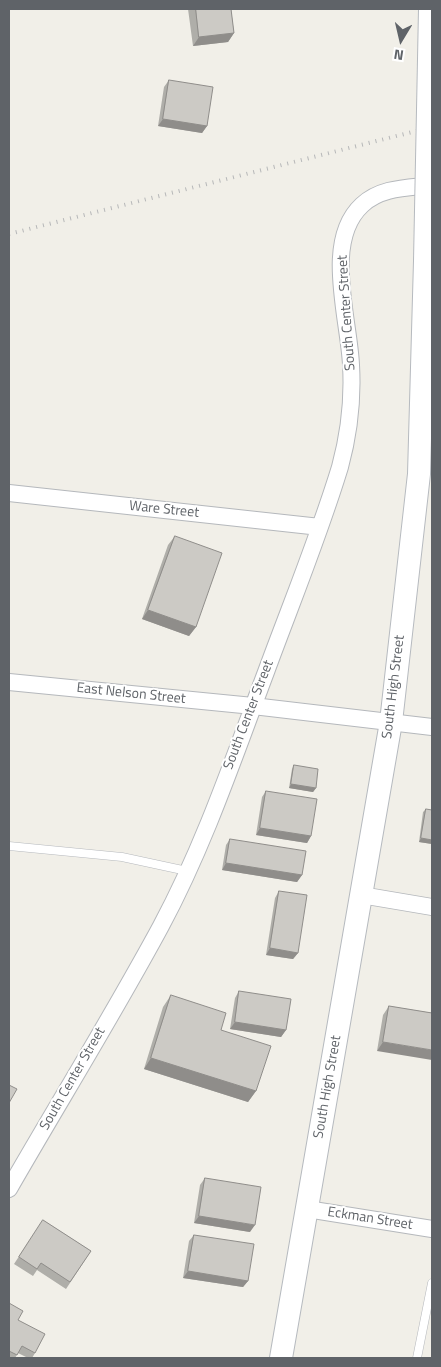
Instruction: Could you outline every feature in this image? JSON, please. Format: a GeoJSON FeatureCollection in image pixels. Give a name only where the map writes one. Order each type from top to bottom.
{"type":"FeatureCollection","features":[{"type":"Feature","properties":{"kind":"main road","name":"South High Street"},"geometry":{"type":"LineString","coordinates":[[281,1358],[391,722],[418,474],[430,9]]}},
{"type":"Feature","properties":{"kind":"street","name":"South Center Street"},"geometry":{"type":"LineString","coordinates":[[9,1189],[161,925],[187,871],[253,706],[320,527],[340,467],[349,418],[352,364],[340,261],[345,231],[350,219],[361,205],[381,193],[432,185]]}},
{"type":"Feature","properties":{"kind":"street","name":"Ware Street"},"geometry":{"type":"LineString","coordinates":[[9,493],[320,527]]}},
{"type":"Feature","properties":{"kind":"street","name":"East Nelson Street"},"geometry":{"type":"LineString","coordinates":[[9,682],[253,706],[432,727]]}},
{"type":"Feature","properties":{"kind":"street"},"geometry":{"type":"LineString","coordinates":[[361,895],[432,907]]}},
{"type":"Feature","properties":{"kind":"street","name":"Eckman Street"},"geometry":{"type":"LineString","coordinates":[[307,1209],[432,1229]]}},
{"type":"Feature","properties":{"kind":"lane"},"geometry":{"type":"LineString","coordinates":[[9,846],[122,857],[187,871]]}},
{"type":"Feature","properties":{"kind":"lane"},"geometry":{"type":"LineString","coordinates":[[418,1358],[432,1282]]}},
{"type":"Feature","properties":{"kind":"building"},"geometry":{"type":"Polygon","coordinates":[[[196,9],[231,9],[234,33],[199,37],[196,9]]]}},
{"type":"Feature","properties":{"kind":"building"},"geometry":{"type":"Polygon","coordinates":[[[169,80],[213,87],[207,126],[163,119],[169,80]]]}},
{"type":"Feature","properties":{"kind":"building"},"geometry":{"type":"Polygon","coordinates":[[[175,536],[222,553],[196,627],[148,610],[175,536]]]}},
{"type":"Feature","properties":{"kind":"building"},"geometry":{"type":"Polygon","coordinates":[[[294,765],[318,769],[316,788],[291,784],[294,765]]]}},
{"type":"Feature","properties":{"kind":"building"},"geometry":{"type":"Polygon","coordinates":[[[266,791],[317,799],[311,836],[260,828],[266,791]]]}},
{"type":"Feature","properties":{"kind":"building"},"geometry":{"type":"Polygon","coordinates":[[[426,809],[432,810],[432,840],[421,838],[426,809]]]}},
{"type":"Feature","properties":{"kind":"building"},"geometry":{"type":"Polygon","coordinates":[[[230,839],[306,851],[302,875],[226,863],[230,839]]]}},
{"type":"Feature","properties":{"kind":"building"},"geometry":{"type":"Polygon","coordinates":[[[279,891],[307,895],[298,953],[270,948],[279,891]]]}},
{"type":"Feature","properties":{"kind":"building"},"geometry":{"type":"Polygon","coordinates":[[[239,991],[291,999],[286,1030],[235,1022],[239,991]]]}},
{"type":"Feature","properties":{"kind":"building"},"geometry":{"type":"Polygon","coordinates":[[[171,995],[226,1013],[221,1030],[271,1046],[256,1091],[151,1058],[171,995]]]}},
{"type":"Feature","properties":{"kind":"building"},"geometry":{"type":"Polygon","coordinates":[[[389,1006],[432,1013],[432,1050],[383,1042],[389,1006]]]}},
{"type":"Feature","properties":{"kind":"building"},"geometry":{"type":"Polygon","coordinates":[[[9,1085],[17,1089],[9,1103],[9,1085]]]}},
{"type":"Feature","properties":{"kind":"building"},"geometry":{"type":"Polygon","coordinates":[[[205,1178],[261,1187],[255,1225],[199,1216],[205,1178]]]}},
{"type":"Feature","properties":{"kind":"building"},"geometry":{"type":"Polygon","coordinates":[[[43,1220],[91,1251],[70,1282],[41,1263],[37,1269],[19,1257],[43,1220]]]}},
{"type":"Feature","properties":{"kind":"building"},"geometry":{"type":"Polygon","coordinates":[[[194,1235],[254,1244],[248,1281],[188,1271],[194,1235]]]}},
{"type":"Feature","properties":{"kind":"building"},"geometry":{"type":"Polygon","coordinates":[[[9,1303],[23,1311],[18,1320],[45,1334],[35,1353],[22,1346],[17,1355],[9,1351],[9,1303]]]}},
{"type":"Feature","properties":{"kind":"railway"},"geometry":{"type":"LineString","coordinates":[[9,234],[432,127]]}}]}
